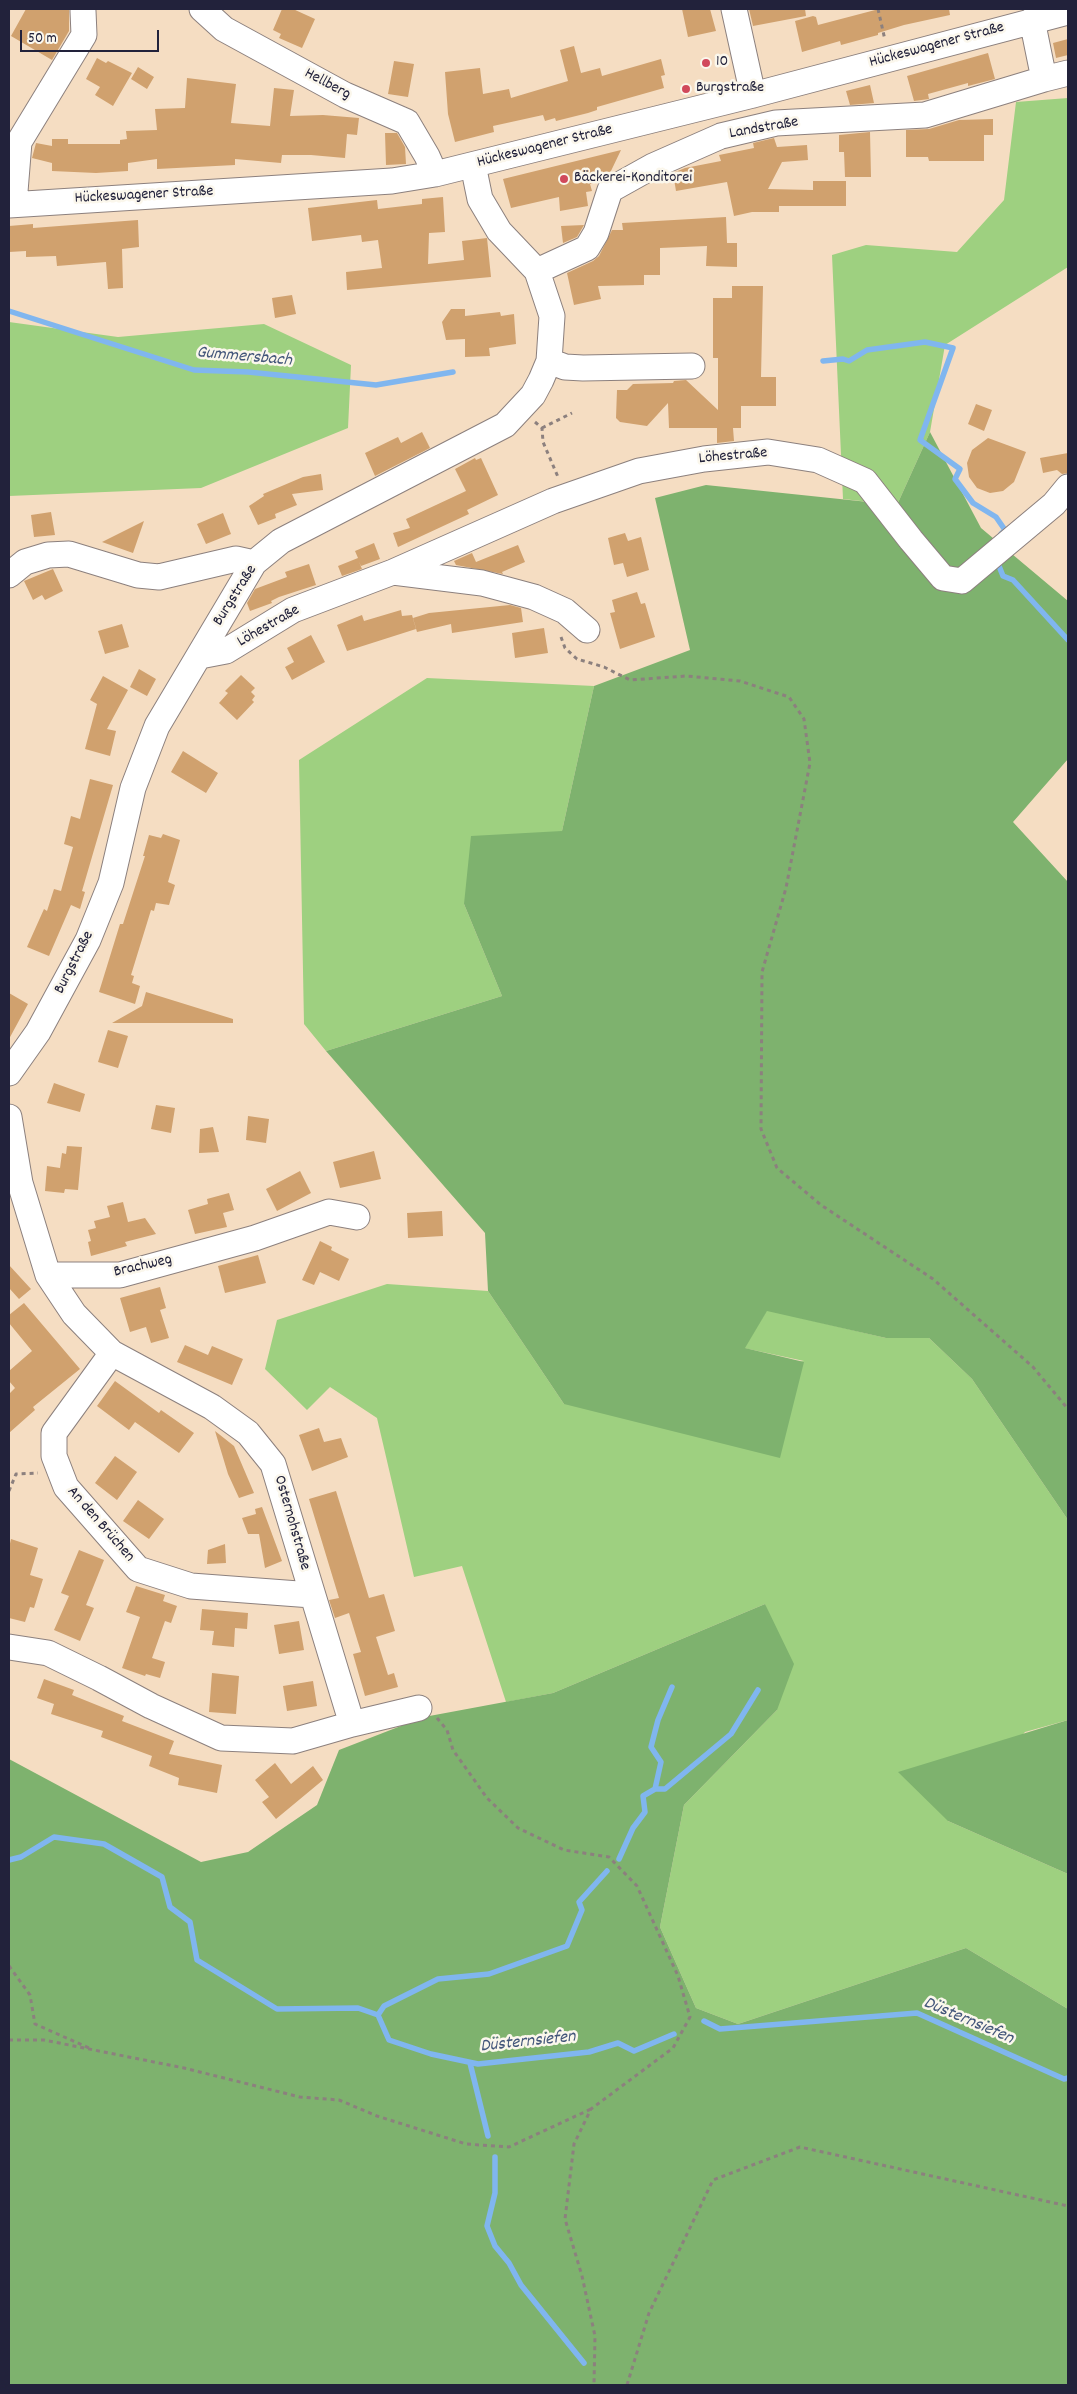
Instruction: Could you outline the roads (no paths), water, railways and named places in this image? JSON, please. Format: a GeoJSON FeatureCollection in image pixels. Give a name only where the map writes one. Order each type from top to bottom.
{"type":"FeatureCollection","features":[{"type":"Feature","properties":{"kind":"street","name":"Hellberg"},"geometry":{"type":"LineString","coordinates":[[202,9],[224,30],[345,95],[407,122],[427,156],[434,174]]}},
{"type":"Feature","properties":{"kind":"street"},"geometry":{"type":"LineString","coordinates":[[734,9],[752,95]]}},
{"type":"Feature","properties":{"kind":"street"},"geometry":{"type":"LineString","coordinates":[[12,204],[19,142],[84,35],[83,11]]}},
{"type":"Feature","properties":{"kind":"street","name":"Hückeswagener Straße"},"geometry":{"type":"LineString","coordinates":[[12,204],[392,181],[434,174],[752,95],[1068,12]]}},
{"type":"Feature","properties":{"kind":"street"},"geometry":{"type":"LineString","coordinates":[[1032,20],[1044,79]]}},
{"type":"Feature","properties":{"kind":"street","name":"Landstraße"},"geometry":{"type":"LineString","coordinates":[[537,271],[587,248],[596,232],[610,190],[653,166],[721,136],[776,123],[925,115],[1068,73]]}},
{"type":"Feature","properties":{"kind":"street","name":"Burgstraße"},"geometry":{"type":"LineString","coordinates":[[9,1073],[38,1032],[88,940],[111,883],[133,788],[157,726],[254,563],[281,541],[505,425],[533,395],[549,361],[552,316],[537,271],[499,231],[480,200],[474,165]]}},
{"type":"Feature","properties":{"kind":"street"},"geometry":{"type":"LineString","coordinates":[[549,361],[564,366],[583,368],[692,366]]}},
{"type":"Feature","properties":{"kind":"street","name":"Löhestraße"},"geometry":{"type":"LineString","coordinates":[[200,656],[226,651],[293,610],[393,572],[566,496],[639,472],[704,459],[768,452],[818,460],[865,480],[943,578],[962,581],[1054,504],[1068,487]]}},
{"type":"Feature","properties":{"kind":"street"},"geometry":{"type":"LineString","coordinates":[[9,575],[25,562],[48,555],[69,554],[138,576],[159,577],[236,559],[254,563]]}},
{"type":"Feature","properties":{"kind":"street","name":"Löhestraße"},"geometry":{"type":"LineString","coordinates":[[393,572],[482,583],[551,603],[588,630]]}},
{"type":"Feature","properties":{"kind":"street"},"geometry":{"type":"LineString","coordinates":[[10,1120],[20,1183],[48,1275]]}},
{"type":"Feature","properties":{"kind":"street","name":"Brachweg"},"geometry":{"type":"LineString","coordinates":[[48,1275],[120,1275],[255,1238],[329,1212],[357,1217]]}},
{"type":"Feature","properties":{"kind":"street","name":"Osternohstraße"},"geometry":{"type":"LineString","coordinates":[[48,1275],[74,1314],[112,1353],[212,1406],[248,1433],[273,1464],[352,1724]]}},
{"type":"Feature","properties":{"kind":"street","name":"An den Brüchen"},"geometry":{"type":"LineString","coordinates":[[112,1353],[54,1433],[54,1456],[66,1487],[138,1569],[191,1586],[312,1595]]}},
{"type":"Feature","properties":{"kind":"street"},"geometry":{"type":"LineString","coordinates":[[9,1647],[48,1653],[151,1706],[221,1738],[293,1741],[352,1724],[420,1708]]}},
{"type":"Feature","properties":{"kind":"waterway","name":"Gummersbach"},"geometry":{"type":"LineString","coordinates":[[9,311],[194,370],[248,372],[376,385],[453,372]]}},
{"type":"Feature","properties":{"kind":"waterway","name":"Gummersbach"},"geometry":{"type":"LineString","coordinates":[[823,361],[843,359],[849,361],[867,350],[925,342],[953,348],[920,440],[960,469],[955,479],[973,503],[996,517],[1005,530],[1001,534]]}},
{"type":"Feature","properties":{"kind":"waterway","name":"Gummersbach"},"geometry":{"type":"LineString","coordinates":[[999,566],[1003,576],[1013,580],[1068,640]]}},
{"type":"Feature","properties":{"kind":"waterway"},"geometry":{"type":"LineString","coordinates":[[655,1789],[661,1762],[651,1747],[658,1720],[672,1687]]}},
{"type":"Feature","properties":{"kind":"waterway"},"geometry":{"type":"LineString","coordinates":[[619,1859],[633,1828],[645,1812],[643,1796],[655,1789],[665,1789],[731,1734],[758,1690]]}},
{"type":"Feature","properties":{"kind":"waterway","name":"Düsternsiefen"},"geometry":{"type":"LineString","coordinates":[[9,1860],[21,1857],[54,1837],[104,1844],[162,1877],[170,1907],[190,1922],[197,1960],[277,2009],[358,2008],[378,2015],[389,2040],[431,2054],[478,2064],[589,2052],[618,2043],[634,2051],[674,2034]]}},
{"type":"Feature","properties":{"kind":"waterway"},"geometry":{"type":"LineString","coordinates":[[378,2015],[384,2006],[438,1979],[489,1974],[567,1946],[582,1910],[579,1902],[607,1871]]}},
{"type":"Feature","properties":{"kind":"waterway","name":"Düsternsiefen"},"geometry":{"type":"LineString","coordinates":[[704,2021],[720,2029],[917,2013],[1064,2079],[1068,2078]]}},
{"type":"Feature","properties":{"kind":"waterway"},"geometry":{"type":"LineString","coordinates":[[470,2063],[488,2136]]}},
{"type":"Feature","properties":{"kind":"waterway"},"geometry":{"type":"LineString","coordinates":[[495,2157],[495,2193],[487,2226],[495,2246],[509,2263],[521,2285],[584,2363]]}},
{"type":"Feature","properties":{"kind":"place","name":"10"},"geometry":{"type":"Point","coordinates":[706,63]}},
{"type":"Feature","properties":{"kind":"place","name":"Burgstraße"},"geometry":{"type":"Point","coordinates":[686,89]}},
{"type":"Feature","properties":{"kind":"place","name":"Bäckerei-Konditorei"},"geometry":{"type":"Point","coordinates":[564,179]}}]}
